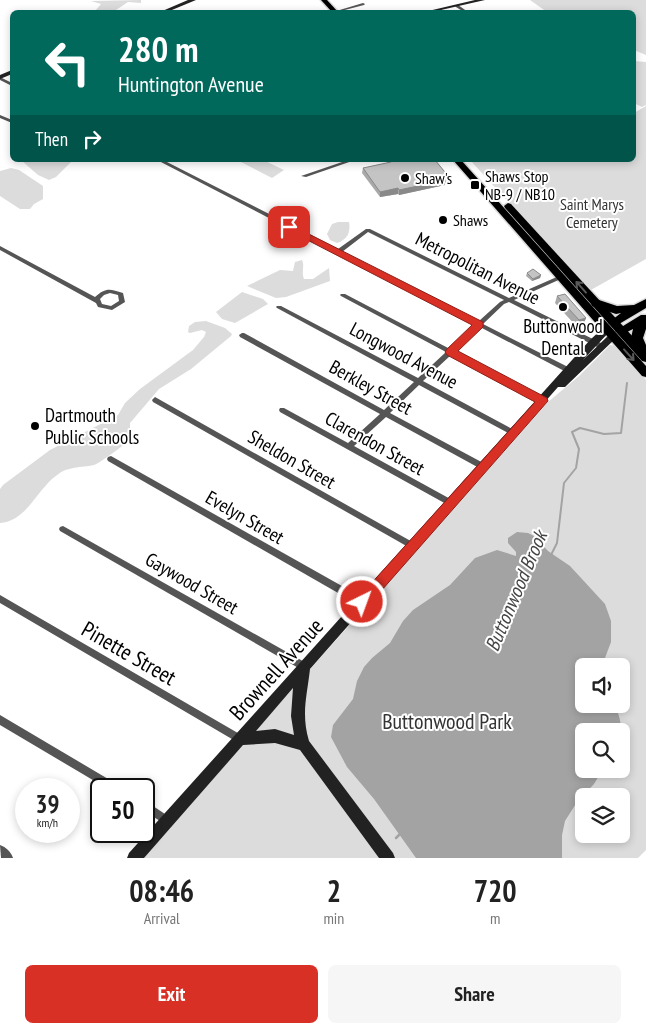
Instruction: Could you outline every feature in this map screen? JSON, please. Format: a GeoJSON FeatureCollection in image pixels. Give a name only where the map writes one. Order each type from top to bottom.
{"type":"FeatureCollection","features":[{"type":"Feature","properties":{"kind":"highway"},"geometry":{"type":"LineString","coordinates":[[596,303],[616,310],[641,306]]}},
{"type":"Feature","properties":{"kind":"highway"},"geometry":{"type":"LineString","coordinates":[[614,330],[641,306]]}},
{"type":"Feature","properties":{"kind":"highway"},"geometry":{"type":"LineString","coordinates":[[614,330],[646,317]]}},
{"type":"Feature","properties":{"kind":"highway"},"geometry":{"type":"LineString","coordinates":[[646,323],[639,328],[636,338],[646,357]]}},
{"type":"Feature","properties":{"kind":"main road"},"geometry":{"type":"LineString","coordinates":[[168,10],[193,0]]}},
{"type":"Feature","properties":{"kind":"main road"},"geometry":{"type":"LineString","coordinates":[[317,0],[326,10]]}},
{"type":"Feature","properties":{"kind":"main road"},"geometry":{"type":"LineString","coordinates":[[324,0],[333,10]]}},
{"type":"Feature","properties":{"kind":"main road"},"geometry":{"type":"LineString","coordinates":[[445,10],[482,0]]}},
{"type":"Feature","properties":{"kind":"main road"},"geometry":{"type":"LineString","coordinates":[[459,162],[596,303],[646,373]]}},
{"type":"Feature","properties":{"kind":"main road"},"geometry":{"type":"LineString","coordinates":[[468,162],[561,277],[614,330],[646,357]]}},
{"type":"Feature","properties":{"kind":"main road","name":"Brownell Avenue"},"geometry":{"type":"LineString","coordinates":[[134,858],[514,432],[597,344],[614,330]]}},
{"type":"Feature","properties":{"kind":"main road"},"geometry":{"type":"LineString","coordinates":[[305,666],[296,710],[304,745],[388,858]]}},
{"type":"Feature","properties":{"kind":"main road"},"geometry":{"type":"LineString","coordinates":[[240,740],[276,736],[304,745]]}},
{"type":"Feature","properties":{"kind":"street"},"geometry":{"type":"LineString","coordinates":[[342,10],[363,4]]}},
{"type":"Feature","properties":{"kind":"street"},"geometry":{"type":"LineString","coordinates":[[457,6],[463,10]]}},
{"type":"Feature","properties":{"kind":"street"},"geometry":{"type":"LineString","coordinates":[[163,162],[572,372]]}},
{"type":"Feature","properties":{"kind":"street"},"geometry":{"type":"LineString","coordinates":[[304,176],[347,162]]}},
{"type":"Feature","properties":{"kind":"street","name":"Metropolitan Avenue"},"geometry":{"type":"LineString","coordinates":[[338,252],[368,230],[597,344]]}},
{"type":"Feature","properties":{"kind":"street"},"geometry":{"type":"LineString","coordinates":[[0,248],[97,301]]}},
{"type":"Feature","properties":{"kind":"street"},"geometry":{"type":"LineString","coordinates":[[349,447],[502,303],[561,277]]}},
{"type":"Feature","properties":{"kind":"street"},"geometry":{"type":"LineString","coordinates":[[343,295],[450,352],[546,398]]}},
{"type":"Feature","properties":{"kind":"street","name":"Longwood Avenue"},"geometry":{"type":"LineString","coordinates":[[279,307],[514,432]]}},
{"type":"Feature","properties":{"kind":"street","name":"Berkley Street"},"geometry":{"type":"LineString","coordinates":[[242,335],[484,467]]}},
{"type":"Feature","properties":{"kind":"street","name":"Sheldon Street"},"geometry":{"type":"LineString","coordinates":[[155,400],[413,546]]}},
{"type":"Feature","properties":{"kind":"street","name":"Clarendon Street"},"geometry":{"type":"LineString","coordinates":[[282,410],[451,503]]}},
{"type":"Feature","properties":{"kind":"street","name":"Evelyn Street"},"geometry":{"type":"LineString","coordinates":[[111,459],[362,602]]}},
{"type":"Feature","properties":{"kind":"street","name":"Gaywood Street"},"geometry":{"type":"LineString","coordinates":[[63,529],[305,666]]}},
{"type":"Feature","properties":{"kind":"street","name":"Pinette Street"},"geometry":{"type":"LineString","coordinates":[[0,599],[240,740]]}},
{"type":"Feature","properties":{"kind":"street"},"geometry":{"type":"LineString","coordinates":[[0,720],[98,778]]}},
{"type":"Feature","properties":{"kind":"street"},"geometry":{"type":"LineString","coordinates":[[155,812],[168,821]]}},
{"type":"Feature","properties":{"kind":"street"},"geometry":{"type":"LineString","coordinates":[[0,850],[8,858]]}},
{"type":"Feature","properties":{"kind":"green space"},"geometry":{"type":"Polygon","coordinates":[[[141,0],[141,3],[128,2],[116,10],[96,10],[101,4],[91,1],[141,0]]]}},
{"type":"Feature","properties":{"kind":"green space"},"geometry":{"type":"Polygon","coordinates":[[[530,0],[646,0],[646,55],[636,51],[636,10],[544,10],[530,0]]]}},
{"type":"Feature","properties":{"kind":"green space"},"geometry":{"type":"Polygon","coordinates":[[[636,61],[646,62],[646,105],[642,107],[636,104],[636,61]]]}},
{"type":"Feature","properties":{"kind":"green space","name":"Saint Marys Cemetery"},"geometry":{"type":"Polygon","coordinates":[[[646,106],[646,259],[589,291],[472,162],[636,162],[636,112],[646,106]]]}},
{"type":"Feature","properties":{"kind":"green space"},"geometry":{"type":"Polygon","coordinates":[[[23,162],[71,162],[56,177],[49,180],[38,175],[23,162]]]}},
{"type":"Feature","properties":{"kind":"green space"},"geometry":{"type":"Polygon","coordinates":[[[241,162],[267,162],[284,170],[272,178],[241,162]]]}},
{"type":"Feature","properties":{"kind":"green space"},"geometry":{"type":"Polygon","coordinates":[[[11,168],[19,170],[43,186],[43,199],[34,204],[30,209],[20,209],[0,196],[0,171],[11,168]]]}},
{"type":"Feature","properties":{"kind":"green space"},"geometry":{"type":"Polygon","coordinates":[[[349,222],[349,229],[346,238],[337,243],[330,240],[327,234],[332,224],[349,222]]]}},
{"type":"Feature","properties":{"kind":"green space"},"geometry":{"type":"Polygon","coordinates":[[[302,260],[304,279],[313,279],[329,268],[330,281],[286,297],[276,298],[247,286],[280,270],[293,271],[295,262],[302,260]]]}},
{"type":"Feature","properties":{"kind":"green space"},"geometry":{"type":"Polygon","coordinates":[[[242,292],[263,299],[268,304],[235,323],[222,319],[216,312],[242,292]]]}},
{"type":"Feature","properties":{"kind":"green space"},"geometry":{"type":"Polygon","coordinates":[[[206,321],[225,328],[232,334],[231,336],[191,369],[159,389],[130,423],[130,430],[134,435],[131,439],[96,464],[61,472],[43,488],[25,511],[9,521],[0,523],[0,489],[3,485],[50,450],[118,415],[125,403],[140,389],[193,350],[206,332],[202,330],[190,333],[188,332],[189,326],[195,322],[206,321]]]}},
{"type":"Feature","properties":{"kind":"green space","name":"Buttonwood Park"},"geometry":{"type":"Polygon","coordinates":[[[610,345],[616,346],[646,380],[646,850],[638,858],[142,858],[548,402],[579,376],[610,345]]]}},
{"type":"Feature","properties":{"kind":"water"},"geometry":{"type":"Polygon","coordinates":[[[517,532],[528,533],[534,536],[548,551],[570,566],[605,604],[611,621],[611,642],[605,658],[575,658],[575,713],[618,713],[621,723],[575,723],[575,778],[598,778],[590,788],[575,788],[575,805],[565,821],[562,835],[562,858],[416,858],[374,799],[347,767],[331,737],[333,725],[353,699],[357,681],[364,667],[390,643],[403,621],[413,610],[450,585],[475,558],[497,550],[516,556],[516,552],[508,543],[508,538],[517,532]]]}},
{"type":"Feature","properties":{"kind":"building","name":"Shaw's"},"geometry":{"type":"Polygon","coordinates":[[[391,162],[437,162],[449,177],[444,178],[446,180],[380,192],[363,168],[391,162]]]}},
{"type":"Feature","properties":{"kind":"building"},"geometry":{"type":"Polygon","coordinates":[[[533,269],[541,275],[533,279],[527,273],[533,269]]]}},
{"type":"Feature","properties":{"kind":"building"},"geometry":{"type":"Polygon","coordinates":[[[565,294],[586,318],[579,320],[557,296],[565,294]]]}},
{"type":"Feature","properties":{"kind":"waterway","name":"Buttonwood Brook"},"geometry":{"type":"LineString","coordinates":[[551,555],[557,543],[564,483],[576,468],[579,449],[572,432],[580,428],[604,434],[621,433],[627,383]]}},
{"type":"Feature","properties":{"kind":"waterway","name":"Buttonwood Brook"},"geometry":{"type":"LineString","coordinates":[[396,838],[400,834]]}},
{"type":"Feature","properties":{"kind":"place","name":"Shaw's"},"geometry":{"type":"Point","coordinates":[405,178]}},
{"type":"Feature","properties":{"kind":"place","name":"Shaws Stop NB-9 / NB10"},"geometry":{"type":"Point","coordinates":[475,185]}},
{"type":"Feature","properties":{"kind":"place","name":"Shaws"},"geometry":{"type":"Point","coordinates":[443,220]}},
{"type":"Feature","properties":{"kind":"place","name":"Buttonwood Dental"},"geometry":{"type":"Point","coordinates":[563,307]}},
{"type":"Feature","properties":{"kind":"place","name":"Dartmouth Public Schools"},"geometry":{"type":"Point","coordinates":[35,426]}},
{"type":"Feature","properties":{"kind":"route"},"geometry":{"type":"LineString","coordinates":[[289,227],[479,324],[450,352],[543,401],[362,602]]}}]}
